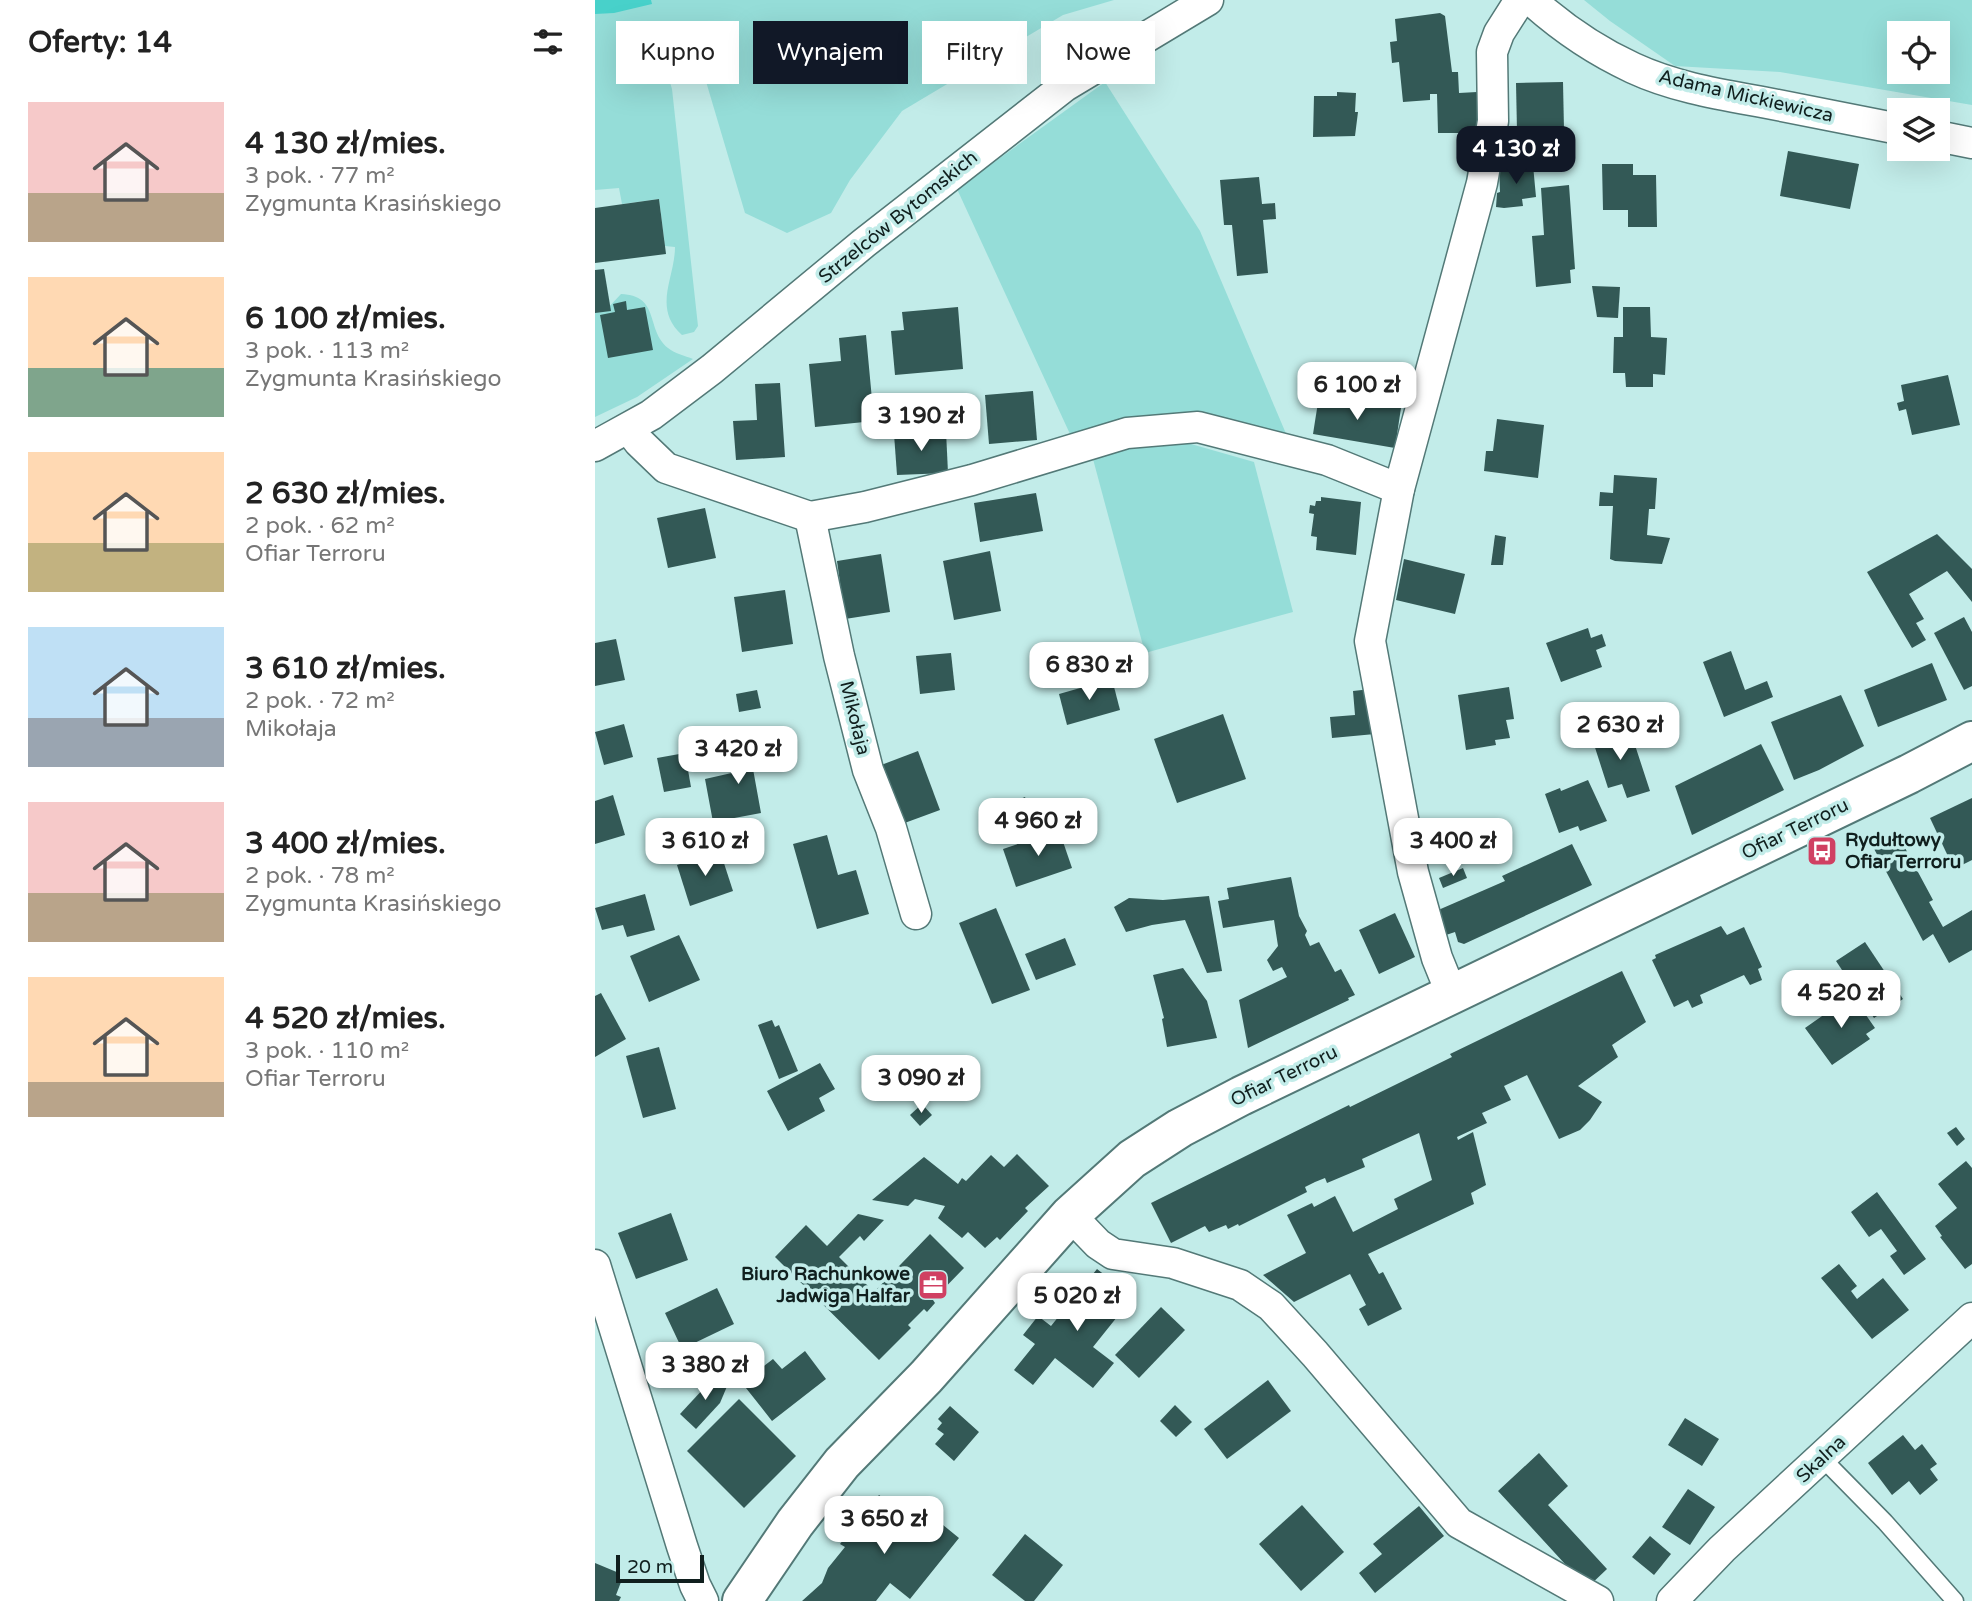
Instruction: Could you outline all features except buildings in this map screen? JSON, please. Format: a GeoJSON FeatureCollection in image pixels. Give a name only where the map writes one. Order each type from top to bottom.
{"type":"FeatureCollection","features":[{"type":"Feature","properties":{"kind":"street","name":"Strzelców Bytomskich"},"geometry":{"type":"LineString","coordinates":[[595,446],[651,415],[712,369],[864,243],[1065,86],[1208,0]]}},
{"type":"Feature","properties":{"kind":"street"},"geometry":{"type":"LineString","coordinates":[[1452,995],[1437,958],[1413,872],[1370,641],[1399,489],[1482,183],[1493,121],[1492,52],[1499,33],[1520,0]]}},
{"type":"Feature","properties":{"kind":"street","name":"Adama Mickiewicza"},"geometry":{"type":"LineString","coordinates":[[1531,0],[1573,34],[1601,52],[1666,82],[1887,127]]}},
{"type":"Feature","properties":{"kind":"street"},"geometry":{"type":"LineString","coordinates":[[1950,139],[1972,143]]}},
{"type":"Feature","properties":{"kind":"street"},"geometry":{"type":"LineString","coordinates":[[629,429],[666,468],[810,517],[865,507],[972,480],[1127,433],[1198,426],[1327,460],[1399,489]]}},
{"type":"Feature","properties":{"kind":"street","name":"Mikołaja"},"geometry":{"type":"LineString","coordinates":[[810,517],[839,656],[868,770],[891,828],[916,914]]}},
{"type":"Feature","properties":{"kind":"street","name":"Ofiar Terroru"},"geometry":{"type":"LineString","coordinates":[[742,1601],[795,1523],[842,1463],[926,1377],[1070,1215],[1132,1159],[1180,1128],[1972,741]]}},
{"type":"Feature","properties":{"kind":"street"},"geometry":{"type":"LineString","coordinates":[[1070,1215],[1098,1244],[1113,1254],[1173,1263],[1240,1285],[1271,1306],[1459,1523],[1598,1601]]}},
{"type":"Feature","properties":{"kind":"street"},"geometry":{"type":"LineString","coordinates":[[595,1265],[682,1546],[703,1601]]}},
{"type":"Feature","properties":{"kind":"street","name":"Skalna"},"geometry":{"type":"LineString","coordinates":[[1671,1601],[1722,1549],[1972,1318]]}},
{"type":"Feature","properties":{"kind":"lane"},"geometry":{"type":"LineString","coordinates":[[1822,1458],[1885,1522],[1955,1601]]}},
{"type":"Feature","properties":{"kind":"shaded area"},"geometry":{"type":"Polygon","coordinates":[[[595,0],[1114,0],[1063,15],[1053,21],[1041,21],[1041,28],[1027,36],[1027,21],[922,21],[922,84],[947,84],[902,111],[850,180],[831,213],[787,233],[745,213],[707,84],[739,84],[739,21],[616,21],[616,84],[670,84],[672,89],[698,326],[694,332],[682,335],[668,314],[667,292],[675,247],[665,246],[659,199],[622,204],[619,188],[595,190],[595,0]]]}},
{"type":"Feature","properties":{"kind":"shaded area"},"geometry":{"type":"Polygon","coordinates":[[[595,0],[651,0],[652,4],[614,13],[595,14],[595,0]]]}},
{"type":"Feature","properties":{"kind":"shaded area"},"geometry":{"type":"Polygon","coordinates":[[[1584,0],[1972,0],[1972,105],[1950,101],[1950,98],[1931,98],[1780,72],[1675,66],[1584,0]]]}},
{"type":"Feature","properties":{"kind":"shaded area"},"geometry":{"type":"Polygon","coordinates":[[[1102,84],[1106,84],[1200,231],[1290,443],[1082,440],[1070,434],[957,189],[1102,84]]]}},
{"type":"Feature","properties":{"kind":"shaded area"},"geometry":{"type":"Polygon","coordinates":[[[621,294],[634,296],[642,301],[661,340],[670,350],[693,359],[637,397],[595,417],[595,312],[607,309],[621,294]]]}},
{"type":"Feature","properties":{"kind":"shaded area"},"geometry":{"type":"Polygon","coordinates":[[[1170,438],[1254,462],[1293,612],[1145,653],[1093,459],[1118,450],[1170,438]]]}},
{"type":"Feature","properties":{"kind":"place","name":"Rydułtowy Ofiar Terroru"},"geometry":{"type":"Point","coordinates":[1822,851]}},
{"type":"Feature","properties":{"kind":"place","name":"Biuro Rachunkowe Jadwiga Halfar"},"geometry":{"type":"Point","coordinates":[933,1285]}}]}
